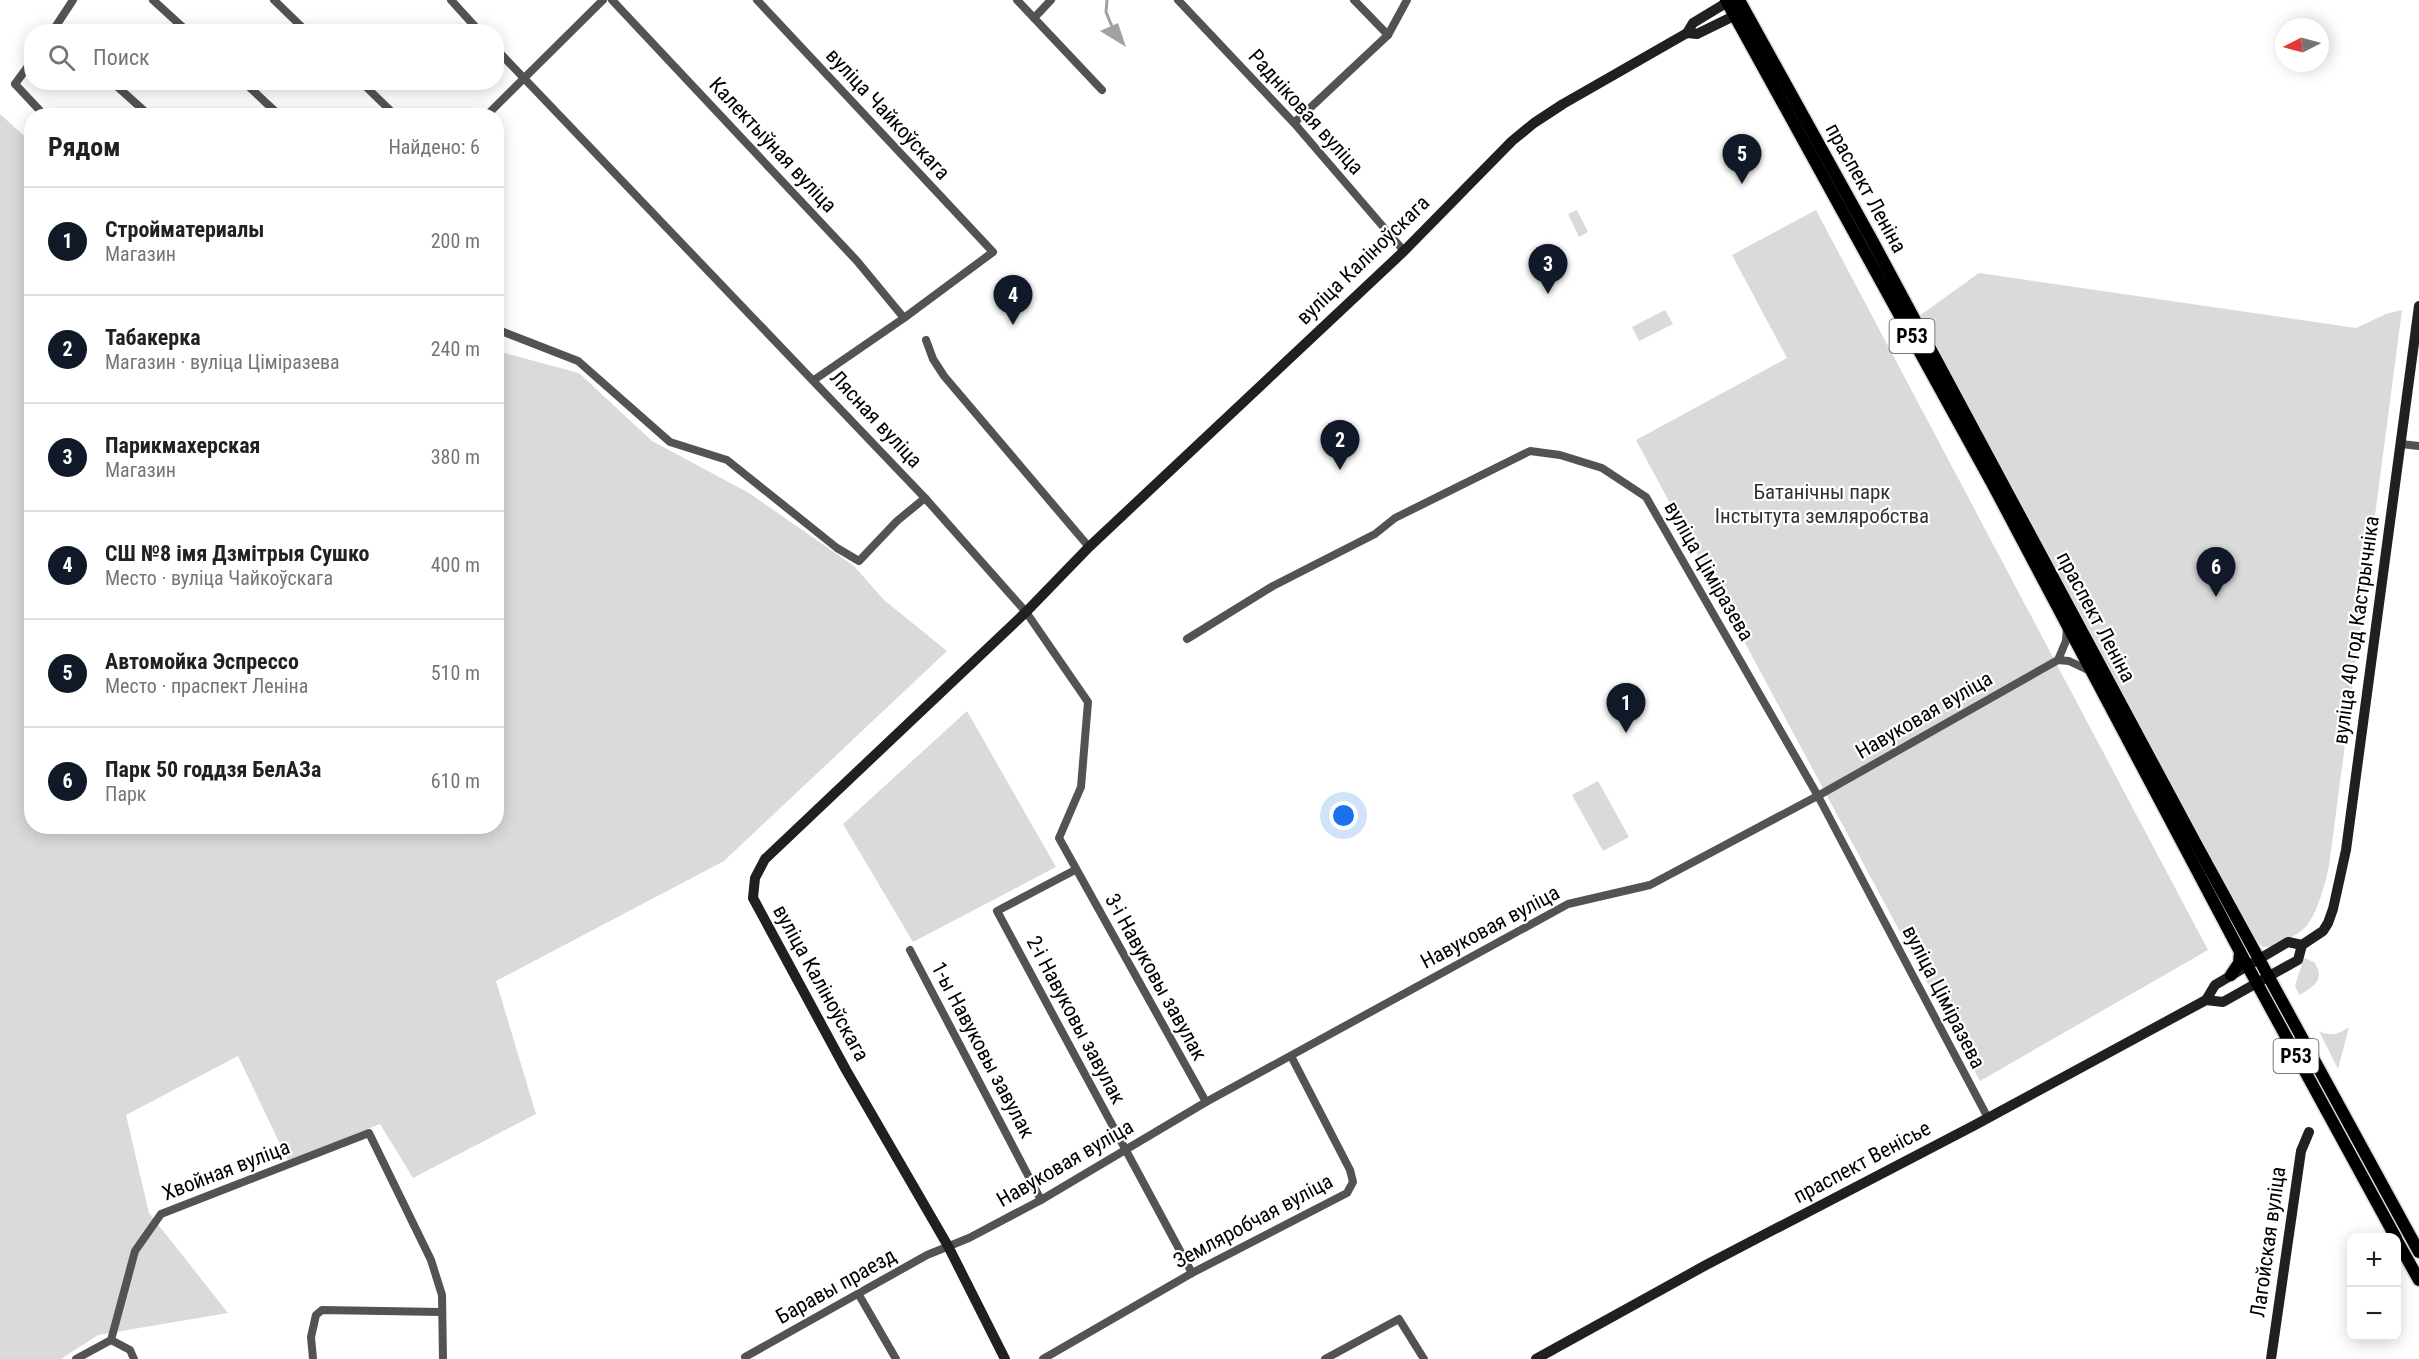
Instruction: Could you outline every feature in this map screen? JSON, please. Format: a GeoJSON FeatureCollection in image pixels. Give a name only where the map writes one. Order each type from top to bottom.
{"type":"FeatureCollection","features":[{"type":"Feature","properties":{"kind":"main road","name":"праспект Леніна"},"geometry":{"type":"LineString","coordinates":[[1734,5],[2239,951],[2393,1233]]}},
{"type":"Feature","properties":{"kind":"main road","name":"праспект Леніна"},"geometry":{"type":"LineString","coordinates":[[1734,5],[1873,242],[2258,959],[2419,1252]]}},
{"type":"Feature","properties":{"kind":"main road"},"geometry":{"type":"LineString","coordinates":[[2231,975],[2239,963],[2239,951]]}},
{"type":"Feature","properties":{"kind":"main road","name":"праспект Леніна"},"geometry":{"type":"LineString","coordinates":[[2401,1247],[2419,1280]]}},
{"type":"Feature","properties":{"kind":"street"},"geometry":{"type":"LineString","coordinates":[[57,24],[73,0]]}},
{"type":"Feature","properties":{"kind":"street"},"geometry":{"type":"LineString","coordinates":[[153,0],[179,24]]}},
{"type":"Feature","properties":{"kind":"street"},"geometry":{"type":"LineString","coordinates":[[274,0],[299,24]]}},
{"type":"Feature","properties":{"kind":"street"},"geometry":{"type":"LineString","coordinates":[[451,0],[473,24]]}},
{"type":"Feature","properties":{"kind":"street"},"geometry":{"type":"LineString","coordinates":[[494,108],[603,0]]}},
{"type":"Feature","properties":{"kind":"street","name":"Калектыўная вуліца"},"geometry":{"type":"LineString","coordinates":[[612,0],[857,261],[904,318]]}},
{"type":"Feature","properties":{"kind":"street","name":"вуліца Чайкоўскага"},"geometry":{"type":"LineString","coordinates":[[757,0],[993,252],[904,318]]}},
{"type":"Feature","properties":{"kind":"street"},"geometry":{"type":"LineString","coordinates":[[1017,0],[1101,90]]}},
{"type":"Feature","properties":{"kind":"street"},"geometry":{"type":"LineString","coordinates":[[1034,18],[1051,0]]}},
{"type":"Feature","properties":{"kind":"street","name":"Радніковая вуліца"},"geometry":{"type":"LineString","coordinates":[[1178,0],[1294,123],[1404,251]]}},
{"type":"Feature","properties":{"kind":"street"},"geometry":{"type":"LineString","coordinates":[[1354,0],[1388,36]]}},
{"type":"Feature","properties":{"kind":"street"},"geometry":{"type":"LineString","coordinates":[[1294,123],[1388,36],[1407,0]]}},
{"type":"Feature","properties":{"kind":"street","name":"вуліца Каліноўскага"},"geometry":{"type":"LineString","coordinates":[[1005,1359],[948,1246],[846,1070],[753,898],[755,878],[765,859],[1026,612],[1089,547],[1404,251],[1512,141],[1534,123],[1687,33],[1697,34],[1734,5]]}},
{"type":"Feature","properties":{"kind":"street","name":"Лясная вуліца"},"geometry":{"type":"LineString","coordinates":[[504,58],[814,380],[925,498],[1026,612],[1088,702],[1081,787],[1059,838],[1075,870]]}},
{"type":"Feature","properties":{"kind":"street"},"geometry":{"type":"LineString","coordinates":[[24,72],[15,84],[38,108]]}},
{"type":"Feature","properties":{"kind":"street"},"geometry":{"type":"LineString","coordinates":[[121,90],[141,108]]}},
{"type":"Feature","properties":{"kind":"street"},"geometry":{"type":"LineString","coordinates":[[252,90],[271,108]]}},
{"type":"Feature","properties":{"kind":"street"},"geometry":{"type":"LineString","coordinates":[[369,90],[388,108]]}},
{"type":"Feature","properties":{"kind":"street","name":"вуліца 40 год Кастрычніка"},"geometry":{"type":"LineString","coordinates":[[2257,984],[2298,960],[2302,945],[2323,931],[2333,909],[2346,850],[2419,306]]}},
{"type":"Feature","properties":{"kind":"street"},"geometry":{"type":"LineString","coordinates":[[814,380],[904,318]]}},
{"type":"Feature","properties":{"kind":"street"},"geometry":{"type":"LineString","coordinates":[[504,332],[578,360],[670,442],[727,460],[837,548],[859,561],[897,521],[925,498]]}},
{"type":"Feature","properties":{"kind":"street"},"geometry":{"type":"LineString","coordinates":[[926,340],[933,359],[944,376],[1089,547]]}},
{"type":"Feature","properties":{"kind":"street"},"geometry":{"type":"LineString","coordinates":[[2401,444],[2419,446]]}},
{"type":"Feature","properties":{"kind":"street","name":"вуліца Ціміразева"},"geometry":{"type":"LineString","coordinates":[[1187,639],[1273,586],[1375,534],[1395,518],[1530,451],[1560,456],[1602,468],[1646,497],[1818,796],[1988,1118]]}},
{"type":"Feature","properties":{"kind":"street"},"geometry":{"type":"LineString","coordinates":[[2067,627],[2066,641],[2058,660],[2078,664],[2091,672]]}},
{"type":"Feature","properties":{"kind":"street","name":"Навуковая вуліца"},"geometry":{"type":"LineString","coordinates":[[948,1246],[969,1238],[1041,1200],[1206,1102],[1568,904],[1650,885],[1818,796],[2058,660]]}},
{"type":"Feature","properties":{"kind":"street","name":"2-і Навуковы завулак"},"geometry":{"type":"LineString","coordinates":[[1075,870],[997,910],[1192,1273]]}},
{"type":"Feature","properties":{"kind":"street","name":"3-і Навуковы завулак"},"geometry":{"type":"LineString","coordinates":[[1075,870],[1206,1102]]}},
{"type":"Feature","properties":{"kind":"street","name":"вуліца 40 год Кастрычніка"},"geometry":{"type":"LineString","coordinates":[[2247,965],[2288,942],[2302,945]]}},
{"type":"Feature","properties":{"kind":"street","name":"1-ы Навуковы завулак"},"geometry":{"type":"LineString","coordinates":[[910,950],[1041,1200]]}},
{"type":"Feature","properties":{"kind":"street","name":"праспект Венісье"},"geometry":{"type":"LineString","coordinates":[[1536,1359],[1706,1265],[1988,1118],[2205,1000],[2215,985],[2247,965]]}},
{"type":"Feature","properties":{"kind":"street","name":"праспект Венісье"},"geometry":{"type":"LineString","coordinates":[[2205,1000],[2223,1002],[2257,984]]}},
{"type":"Feature","properties":{"kind":"street","name":"Земляробчая вуліца"},"geometry":{"type":"LineString","coordinates":[[1043,1359],[1192,1273],[1347,1193],[1353,1182],[1350,1170],[1291,1056]]}},
{"type":"Feature","properties":{"kind":"street","name":"Лагойская вуліца"},"geometry":{"type":"LineString","coordinates":[[2271,1359],[2301,1150],[2309,1132]]}},
{"type":"Feature","properties":{"kind":"street","name":"Хвойная вуліца"},"geometry":{"type":"LineString","coordinates":[[111,1340],[135,1251],[161,1214],[369,1133],[431,1260],[442,1294],[442,1312]]}},
{"type":"Feature","properties":{"kind":"street","name":"Баравы праезд"},"geometry":{"type":"LineString","coordinates":[[745,1358],[927,1255],[948,1246]]}},
{"type":"Feature","properties":{"kind":"street"},"geometry":{"type":"LineString","coordinates":[[858,1295],[896,1359]]}},
{"type":"Feature","properties":{"kind":"street"},"geometry":{"type":"LineString","coordinates":[[313,1359],[311,1337],[316,1315],[322,1310],[442,1312],[443,1359]]}},
{"type":"Feature","properties":{"kind":"street"},"geometry":{"type":"LineString","coordinates":[[1325,1359],[1399,1319],[1424,1359]]}},
{"type":"Feature","properties":{"kind":"street"},"geometry":{"type":"LineString","coordinates":[[76,1359],[111,1340],[130,1350],[134,1359]]}},
{"type":"Feature","properties":{"kind":"green space"},"geometry":{"type":"Polygon","coordinates":[[[0,114],[24,136],[24,834],[504,834],[504,353],[579,373],[652,441],[749,493],[854,566],[884,600],[947,651],[724,861],[496,981],[536,1114],[413,1178],[380,1124],[288,1161],[238,1056],[126,1115],[149,1213],[228,1313],[98,1335],[61,1359],[0,1359],[0,114]]]}},
{"type":"Feature","properties":{"kind":"green space"},"geometry":{"type":"Polygon","coordinates":[[[1577,210],[1588,232],[1579,237],[1568,214],[1577,210]]]}},
{"type":"Feature","properties":{"kind":"green space","name":"Батанічны парк Інстытута земляробства"},"geometry":{"type":"Polygon","coordinates":[[[1816,210],[2208,950],[1980,1081],[1636,440],[1787,358],[1732,255],[1816,210]]]}},
{"type":"Feature","properties":{"kind":"green space"},"geometry":{"type":"Polygon","coordinates":[[[1979,273],[2356,328],[2386,314],[2402,310],[2329,866],[2312,918],[2300,932],[2281,943],[2263,947],[2255,939],[1915,319],[1979,273]]]}},
{"type":"Feature","properties":{"kind":"green space"},"geometry":{"type":"Polygon","coordinates":[[[1665,310],[1673,324],[1639,341],[1632,327],[1665,310]]]}},
{"type":"Feature","properties":{"kind":"green space"},"geometry":{"type":"Polygon","coordinates":[[[967,711],[1056,867],[913,942],[843,824],[967,711]]]}},
{"type":"Feature","properties":{"kind":"green space"},"geometry":{"type":"Polygon","coordinates":[[[1598,781],[1629,837],[1603,851],[1572,795],[1598,781]]]}},
{"type":"Feature","properties":{"kind":"green space"},"geometry":{"type":"Polygon","coordinates":[[[2304,958],[2314,962],[2319,973],[2314,986],[2299,995],[2295,986],[2302,964],[2299,959],[2304,958]]]}},
{"type":"Feature","properties":{"kind":"green space"},"geometry":{"type":"Polygon","coordinates":[[[2349,1027],[2338,1069],[2319,1031],[2334,1034],[2349,1027]]]}},
{"type":"Feature","properties":{"kind":"shaded area"},"geometry":{"type":"Polygon","coordinates":[[[1118,23],[1126,47],[1100,31],[1118,23]]]}},
{"type":"Feature","properties":{"kind":"waterway"},"geometry":{"type":"LineString","coordinates":[[1107,0],[1106,12],[1113,29]]}},
{"type":"Feature","properties":{"kind":"place","name":"Автомойка Эспрессо"},"geometry":{"type":"Point","coordinates":[1742,184]}},
{"type":"Feature","properties":{"kind":"place","name":"Парикмахерская"},"geometry":{"type":"Point","coordinates":[1548,294]}},
{"type":"Feature","properties":{"kind":"place","name":"СШ №8 імя Дзмітрыя Сушко"},"geometry":{"type":"Point","coordinates":[1013,325]}},
{"type":"Feature","properties":{"kind":"place","name":"Табакерка"},"geometry":{"type":"Point","coordinates":[1340,470]}},
{"type":"Feature","properties":{"kind":"place","name":"Парк 50 годдзя БелАЗа"},"geometry":{"type":"Point","coordinates":[2216,597]}},
{"type":"Feature","properties":{"kind":"place","name":"Стройматериалы"},"geometry":{"type":"Point","coordinates":[1626,733]}}]}
